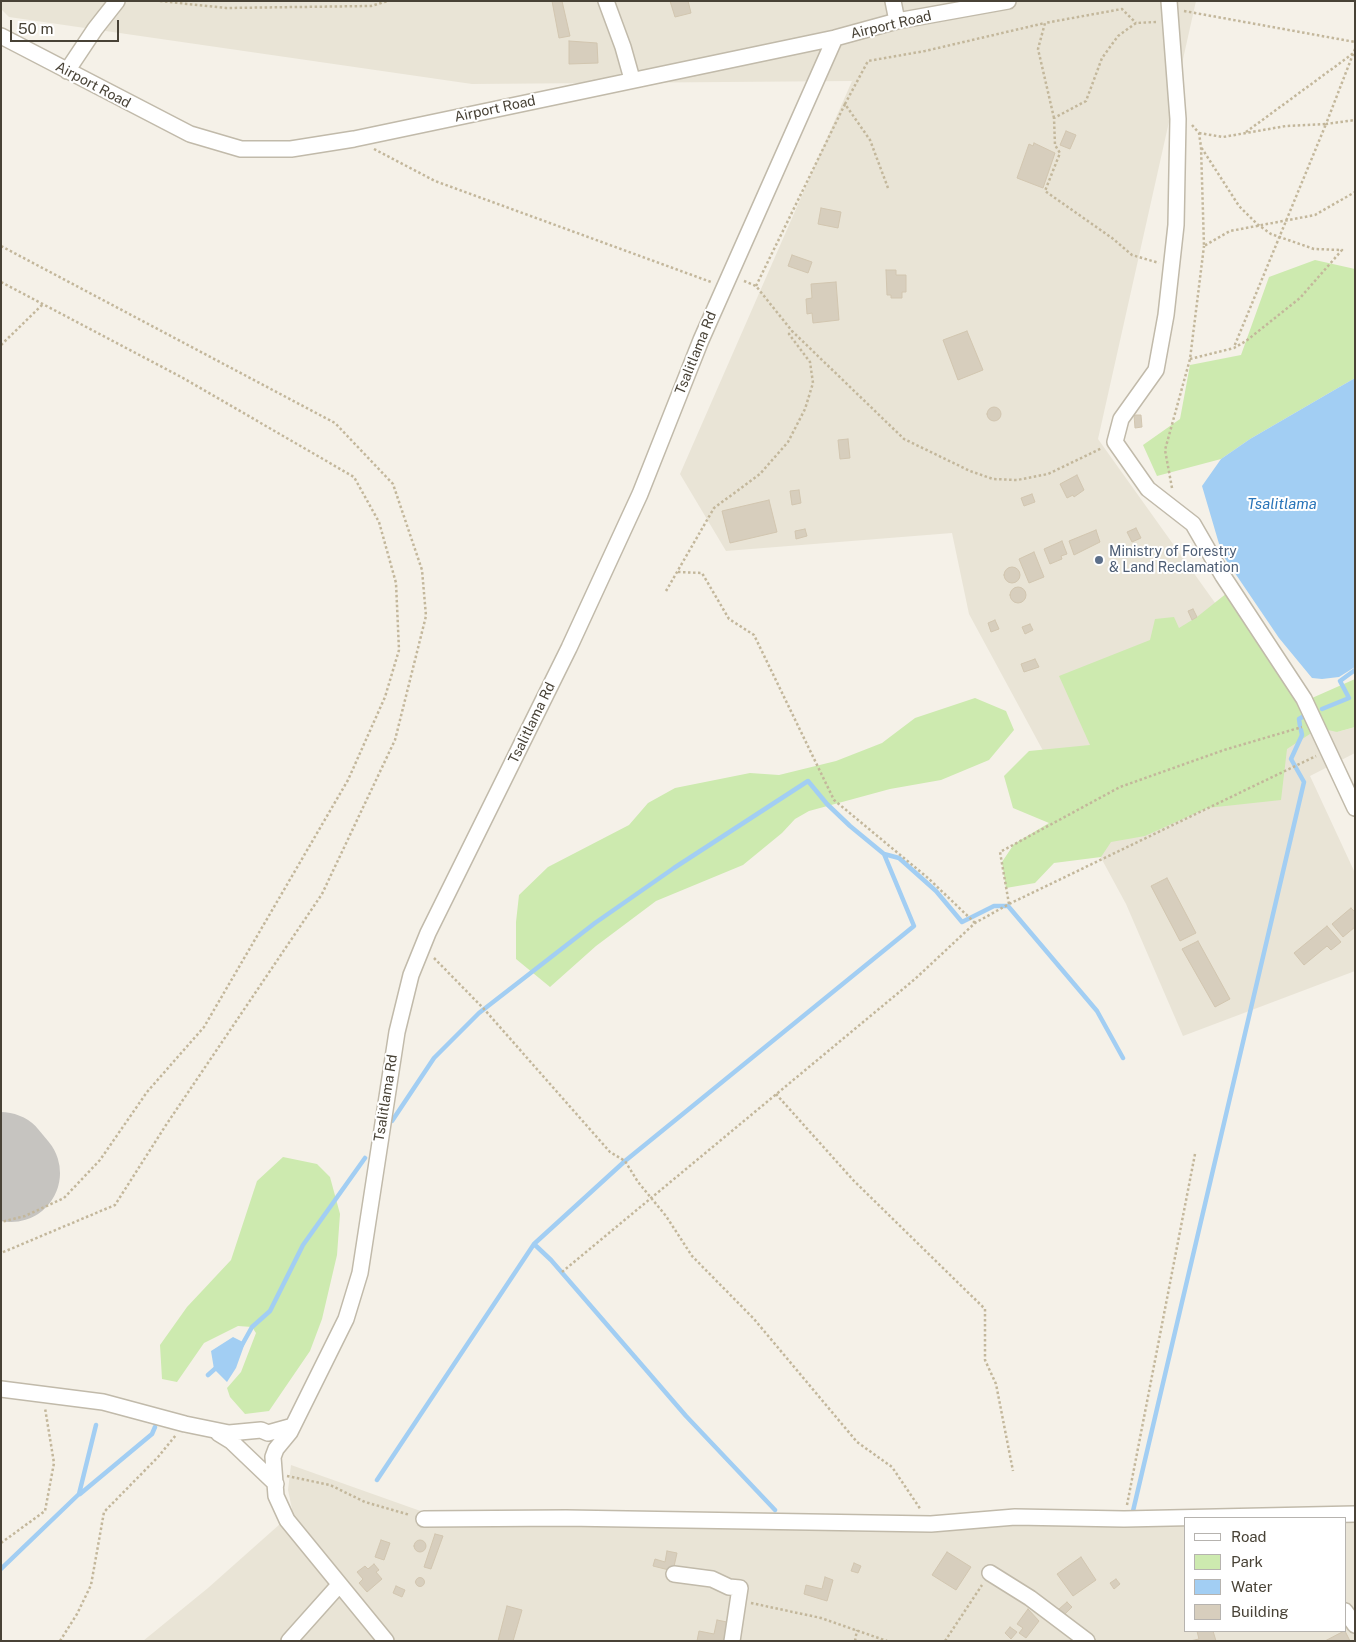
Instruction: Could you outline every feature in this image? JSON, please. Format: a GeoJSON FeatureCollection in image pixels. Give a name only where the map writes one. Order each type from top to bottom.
{"type":"FeatureCollection","features":[{"type":"Feature","properties":{"kind":"street"},"geometry":{"type":"LineString","coordinates":[[67,71],[95,28],[118,1]]}},
{"type":"Feature","properties":{"kind":"street"},"geometry":{"type":"LineString","coordinates":[[606,1],[623,47],[632,79]]}},
{"type":"Feature","properties":{"kind":"street"},"geometry":{"type":"LineString","coordinates":[[893,1],[897,21]]}},
{"type":"Feature","properties":{"kind":"street","name":"Airport Road"},"geometry":{"type":"LineString","coordinates":[[1,36],[190,134],[241,148],[291,149],[354,139],[632,79],[835,38],[897,21],[1008,1]]}},
{"type":"Feature","properties":{"kind":"street"},"geometry":{"type":"LineString","coordinates":[[1169,10],[1178,119],[1176,225],[1166,315],[1156,370],[1121,419],[1115,442],[1148,489],[1193,524],[1224,576],[1304,699],[1355,808]]}},
{"type":"Feature","properties":{"kind":"street","name":"Tsalitlama Rd"},"geometry":{"type":"LineString","coordinates":[[274,1453],[293,1426],[346,1319],[360,1272],[397,1032],[411,975],[423,946],[569,648],[635,503],[727,281],[835,38]]}},
{"type":"Feature","properties":{"kind":"street"},"geometry":{"type":"LineString","coordinates":[[1,1389],[103,1402],[212,1430],[241,1433],[261,1432],[275,1439],[276,1496],[286,1520],[386,1641]]}},
{"type":"Feature","properties":{"kind":"street"},"geometry":{"type":"LineString","coordinates":[[244,1452],[243,1444],[247,1436],[293,1426]]}},
{"type":"Feature","properties":{"kind":"street"},"geometry":{"type":"LineString","coordinates":[[212,1430],[231,1441],[244,1452],[248,1459],[276,1479]]}},
{"type":"Feature","properties":{"kind":"street"},"geometry":{"type":"LineString","coordinates":[[256,1463],[265,1463],[274,1453]]}},
{"type":"Feature","properties":{"kind":"street"},"geometry":{"type":"LineString","coordinates":[[1231,1517],[1355,1514]]}},
{"type":"Feature","properties":{"kind":"street"},"geometry":{"type":"LineString","coordinates":[[424,1519],[566,1518],[931,1524],[1015,1517],[1184,1518]]}},
{"type":"Feature","properties":{"kind":"street"},"geometry":{"type":"LineString","coordinates":[[990,1573],[1030,1598],[1087,1641]]}},
{"type":"Feature","properties":{"kind":"street"},"geometry":{"type":"LineString","coordinates":[[674,1574],[712,1579],[729,1587],[740,1588],[732,1641]]}},
{"type":"Feature","properties":{"kind":"street"},"geometry":{"type":"LineString","coordinates":[[289,1641],[338,1585]]}},
{"type":"Feature","properties":{"kind":"street"},"geometry":{"type":"LineString","coordinates":[[1346,1612],[1355,1625]]}},
{"type":"Feature","properties":{"kind":"path"},"geometry":{"type":"LineString","coordinates":[[160,1],[226,8],[371,6],[388,1]]}},
{"type":"Feature","properties":{"kind":"path"},"geometry":{"type":"LineString","coordinates":[[756,286],[868,61],[925,51],[1045,23],[1122,9],[1136,23]]}},
{"type":"Feature","properties":{"kind":"path"},"geometry":{"type":"LineString","coordinates":[[1054,118],[1086,101],[1102,58],[1118,36],[1136,23],[1169,10],[1355,42]]}},
{"type":"Feature","properties":{"kind":"path"},"geometry":{"type":"LineString","coordinates":[[1045,23],[1038,49],[1054,118],[1055,145],[1060,153],[1045,191],[1112,238],[1132,255],[1171,267]]}},
{"type":"Feature","properties":{"kind":"path"},"geometry":{"type":"LineString","coordinates":[[1234,348],[1354,51]]}},
{"type":"Feature","properties":{"kind":"path"},"geometry":{"type":"LineString","coordinates":[[1245,133],[1354,51]]}},
{"type":"Feature","properties":{"kind":"path"},"geometry":{"type":"LineString","coordinates":[[845,104],[870,140],[888,188]]}},
{"type":"Feature","properties":{"kind":"path"},"geometry":{"type":"LineString","coordinates":[[1176,494],[1171,486],[1165,450],[1190,359],[1204,246],[1199,133],[1190,122],[1178,119]]}},
{"type":"Feature","properties":{"kind":"path"},"geometry":{"type":"LineString","coordinates":[[1199,133],[1223,137],[1286,126],[1355,120]]}},
{"type":"Feature","properties":{"kind":"path"},"geometry":{"type":"LineString","coordinates":[[354,139],[435,181],[727,281],[756,286],[792,331],[904,439],[970,471],[993,479],[1017,480],[1048,474],[1115,442]]}},
{"type":"Feature","properties":{"kind":"path"},"geometry":{"type":"LineString","coordinates":[[1190,359],[1234,348],[1246,341],[1300,298],[1342,250],[1314,249],[1279,237],[1257,224],[1238,206],[1201,148]]}},
{"type":"Feature","properties":{"kind":"path"},"geometry":{"type":"LineString","coordinates":[[1204,246],[1230,231],[1257,224],[1286,221],[1315,214],[1355,192]]}},
{"type":"Feature","properties":{"kind":"path"},"geometry":{"type":"LineString","coordinates":[[1,246],[335,423],[393,484],[422,570],[426,616],[395,740],[322,894],[166,1125],[115,1205],[1,1252]]}},
{"type":"Feature","properties":{"kind":"path"},"geometry":{"type":"LineString","coordinates":[[1,282],[182,378],[354,477],[379,522],[396,583],[399,650],[385,697],[348,780],[204,1027],[147,1092],[100,1160],[64,1198],[25,1216],[1,1222]]}},
{"type":"Feature","properties":{"kind":"path"},"geometry":{"type":"LineString","coordinates":[[1,346],[43,304]]}},
{"type":"Feature","properties":{"kind":"path"},"geometry":{"type":"LineString","coordinates":[[666,591],[714,508],[760,474],[788,442],[805,409],[813,383],[810,362],[789,334],[792,331]]}},
{"type":"Feature","properties":{"kind":"path"},"geometry":{"type":"LineString","coordinates":[[678,572],[702,572],[729,619],[754,635],[834,800],[928,878],[975,923]]}},
{"type":"Feature","properties":{"kind":"path"},"geometry":{"type":"LineString","coordinates":[[1009,904],[1000,852],[1120,787],[1224,750],[1268,739],[1315,722]]}},
{"type":"Feature","properties":{"kind":"path"},"geometry":{"type":"LineString","coordinates":[[562,1272],[915,979],[975,923],[1009,904],[1296,768],[1328,749]]}},
{"type":"Feature","properties":{"kind":"path"},"geometry":{"type":"LineString","coordinates":[[423,946],[484,1009],[610,1152],[625,1161],[692,1256],[754,1319],[857,1442],[892,1467],[931,1524]]}},
{"type":"Feature","properties":{"kind":"path"},"geometry":{"type":"LineString","coordinates":[[776,1094],[854,1180],[985,1309],[985,1360],[996,1384],[1013,1471]]}},
{"type":"Feature","properties":{"kind":"path"},"geometry":{"type":"LineString","coordinates":[[1124,1519],[1195,1154]]}},
{"type":"Feature","properties":{"kind":"path"},"geometry":{"type":"LineString","coordinates":[[1,1543],[45,1511],[54,1463],[43,1393]]}},
{"type":"Feature","properties":{"kind":"path"},"geometry":{"type":"LineString","coordinates":[[60,1641],[78,1614],[91,1584],[104,1512],[158,1457],[185,1424]]}},
{"type":"Feature","properties":{"kind":"path"},"geometry":{"type":"LineString","coordinates":[[276,1479],[330,1485],[365,1502],[424,1519]]}},
{"type":"Feature","properties":{"kind":"path"},"geometry":{"type":"LineString","coordinates":[[944,1641],[990,1573]]}},
{"type":"Feature","properties":{"kind":"path"},"geometry":{"type":"LineString","coordinates":[[738,1600],[822,1618],[887,1641]]}},
{"type":"Feature","properties":{"kind":"path"},"geometry":{"type":"LineString","coordinates":[[855,1641],[856,1630]]}},
{"type":"Feature","properties":{"kind":"shaded area"},"geometry":{"type":"Polygon","coordinates":[[[1,1],[1196,1],[1098,439],[1228,621],[1337,732],[1355,727],[1355,753],[1310,776],[1355,873],[1355,971],[1183,1036],[1126,904],[969,614],[952,533],[726,551],[680,474],[852,81],[472,84],[9,17],[1,9],[1,1]]]}},
{"type":"Feature","properties":{"kind":"shaded area"},"geometry":{"type":"Polygon","coordinates":[[[291,1465],[429,1514],[903,1516],[1013,1513],[1113,1514],[1198,1509],[1355,1509],[1355,1641],[143,1641],[208,1588],[280,1524],[292,1509],[288,1490],[291,1465]]]}},
{"type":"Feature","properties":{"kind":"green space"},"geometry":{"type":"Polygon","coordinates":[[[1315,260],[1355,269],[1355,378],[1250,439],[1221,459],[1157,476],[1143,445],[1180,419],[1190,365],[1241,355],[1269,277],[1315,260]]]}},
{"type":"Feature","properties":{"kind":"green space"},"geometry":{"type":"Polygon","coordinates":[[[1227,593],[1303,702],[1355,679],[1355,727],[1337,732],[1319,728],[1287,749],[1281,800],[1207,808],[1145,836],[1111,842],[1101,857],[1054,863],[1035,883],[1006,888],[1002,862],[1014,844],[1049,823],[1013,808],[1004,776],[1029,751],[1090,745],[1059,676],[1150,640],[1155,619],[1174,617],[1179,628],[1197,617],[1227,593]]]}},
{"type":"Feature","properties":{"kind":"green space"},"geometry":{"type":"Polygon","coordinates":[[[975,698],[1006,711],[1014,730],[989,760],[941,780],[890,789],[809,811],[795,819],[782,833],[743,865],[656,901],[596,946],[550,987],[516,959],[516,922],[519,895],[548,867],[629,825],[648,803],[675,788],[750,773],[779,775],[836,761],[882,743],[915,718],[975,698]]]}},
{"type":"Feature","properties":{"kind":"green space"},"geometry":{"type":"Polygon","coordinates":[[[283,1157],[317,1164],[330,1177],[340,1214],[337,1255],[322,1319],[310,1351],[269,1411],[245,1414],[230,1397],[227,1388],[241,1372],[256,1333],[252,1327],[238,1326],[204,1343],[177,1382],[162,1379],[160,1345],[187,1307],[231,1260],[257,1181],[283,1157]]]}},
{"type":"Feature","properties":{"kind":"water","name":"Tsalitlama"},"geometry":{"type":"Polygon","coordinates":[[[1355,378],[1355,667],[1339,677],[1312,678],[1279,638],[1222,554],[1202,486],[1221,459],[1250,439],[1355,378]]]}},
{"type":"Feature","properties":{"kind":"water"},"geometry":{"type":"Polygon","coordinates":[[[233,1337],[245,1343],[236,1368],[227,1382],[214,1369],[211,1351],[233,1337]]]}},
{"type":"Feature","properties":{"kind":"building"},"geometry":{"type":"Polygon","coordinates":[[[552,1],[562,1],[570,36],[559,38],[552,1]]]}},
{"type":"Feature","properties":{"kind":"building"},"geometry":{"type":"Polygon","coordinates":[[[670,1],[688,1],[691,13],[675,17],[670,1]]]}},
{"type":"Feature","properties":{"kind":"building"},"geometry":{"type":"Polygon","coordinates":[[[569,41],[597,43],[598,63],[569,64],[569,41]]]}},
{"type":"Feature","properties":{"kind":"building"},"geometry":{"type":"Polygon","coordinates":[[[1066,131],[1076,135],[1070,149],[1060,145],[1066,131]]]}},
{"type":"Feature","properties":{"kind":"building"},"geometry":{"type":"Polygon","coordinates":[[[1034,143],[1055,153],[1043,188],[1017,178],[1029,144],[1033,146],[1034,143]]]}},
{"type":"Feature","properties":{"kind":"building"},"geometry":{"type":"Polygon","coordinates":[[[821,208],[841,212],[838,228],[818,224],[821,208]]]}},
{"type":"Feature","properties":{"kind":"building"},"geometry":{"type":"Polygon","coordinates":[[[792,255],[812,262],[808,273],[788,266],[792,255]]]}},
{"type":"Feature","properties":{"kind":"building"},"geometry":{"type":"Polygon","coordinates":[[[886,270],[896,270],[896,275],[906,275],[906,292],[902,292],[902,298],[891,298],[891,295],[887,295],[886,270]]]}},
{"type":"Feature","properties":{"kind":"building"},"geometry":{"type":"Polygon","coordinates":[[[836,282],[839,320],[813,323],[812,313],[807,314],[806,299],[812,298],[811,284],[836,282]]]}},
{"type":"Feature","properties":{"kind":"building"},"geometry":{"type":"Polygon","coordinates":[[[967,331],[983,370],[958,380],[943,340],[967,331]]]}},
{"type":"Feature","properties":{"kind":"building"},"geometry":{"type":"Polygon","coordinates":[[[994,407],[999,409],[1001,414],[999,419],[994,421],[989,419],[987,414],[989,409],[994,407]]]}},
{"type":"Feature","properties":{"kind":"building"},"geometry":{"type":"Polygon","coordinates":[[[1134,415],[1141,415],[1142,427],[1135,428],[1134,415]]]}},
{"type":"Feature","properties":{"kind":"building"},"geometry":{"type":"Polygon","coordinates":[[[848,439],[850,458],[840,459],[838,440],[848,439]]]}},
{"type":"Feature","properties":{"kind":"building"},"geometry":{"type":"Polygon","coordinates":[[[1077,475],[1084,490],[1074,497],[1073,495],[1067,498],[1060,484],[1077,475]]]}},
{"type":"Feature","properties":{"kind":"building"},"geometry":{"type":"Polygon","coordinates":[[[799,490],[801,503],[792,505],[790,491],[799,490]]]}},
{"type":"Feature","properties":{"kind":"building"},"geometry":{"type":"Polygon","coordinates":[[[1032,494],[1035,502],[1024,506],[1021,498],[1032,494]]]}},
{"type":"Feature","properties":{"kind":"building"},"geometry":{"type":"Polygon","coordinates":[[[769,500],[777,532],[730,543],[722,511],[769,500]]]}},
{"type":"Feature","properties":{"kind":"building"},"geometry":{"type":"Polygon","coordinates":[[[1136,528],[1141,538],[1132,542],[1127,532],[1136,528]]]}},
{"type":"Feature","properties":{"kind":"building"},"geometry":{"type":"Polygon","coordinates":[[[805,529],[807,536],[796,539],[795,531],[805,529]]]}},
{"type":"Feature","properties":{"kind":"building"},"geometry":{"type":"Polygon","coordinates":[[[1096,530],[1100,542],[1074,555],[1069,541],[1096,530]]]}},
{"type":"Feature","properties":{"kind":"building"},"geometry":{"type":"Polygon","coordinates":[[[1062,541],[1067,554],[1061,556],[1062,559],[1050,564],[1044,549],[1062,541]]]}},
{"type":"Feature","properties":{"kind":"building"},"geometry":{"type":"Polygon","coordinates":[[[1034,552],[1044,577],[1029,583],[1019,559],[1034,552]]]}},
{"type":"Feature","properties":{"kind":"building"},"geometry":{"type":"Polygon","coordinates":[[[1009,567],[1015,567],[1020,572],[1018,581],[1009,583],[1004,578],[1004,572],[1009,567]]]}},
{"type":"Feature","properties":{"kind":"building"},"geometry":{"type":"Polygon","coordinates":[[[1015,587],[1021,587],[1026,592],[1024,601],[1015,603],[1010,598],[1010,592],[1015,587]]]}},
{"type":"Feature","properties":{"kind":"building"},"geometry":{"type":"Polygon","coordinates":[[[1193,609],[1197,617],[1192,620],[1188,611],[1193,609]]]}},
{"type":"Feature","properties":{"kind":"building"},"geometry":{"type":"Polygon","coordinates":[[[995,620],[999,629],[991,632],[988,623],[995,620]]]}},
{"type":"Feature","properties":{"kind":"building"},"geometry":{"type":"Polygon","coordinates":[[[1030,624],[1033,630],[1025,634],[1022,627],[1030,624]]]}},
{"type":"Feature","properties":{"kind":"building"},"geometry":{"type":"Polygon","coordinates":[[[1035,659],[1039,667],[1024,672],[1021,664],[1035,659]]]}},
{"type":"Feature","properties":{"kind":"building"},"geometry":{"type":"Polygon","coordinates":[[[1167,878],[1196,933],[1180,941],[1151,886],[1167,878]]]}},
{"type":"Feature","properties":{"kind":"building"},"geometry":{"type":"Polygon","coordinates":[[[1351,908],[1355,912],[1355,927],[1343,937],[1332,924],[1351,908]]]}},
{"type":"Feature","properties":{"kind":"building"},"geometry":{"type":"Polygon","coordinates":[[[1327,926],[1341,942],[1331,950],[1327,946],[1304,965],[1294,953],[1327,926]]]}},
{"type":"Feature","properties":{"kind":"building"},"geometry":{"type":"Polygon","coordinates":[[[1198,941],[1230,999],[1215,1007],[1182,949],[1198,941]]]}},
{"type":"Feature","properties":{"kind":"building"},"geometry":{"type":"Polygon","coordinates":[[[435,1534],[443,1536],[431,1569],[424,1567],[435,1534]]]}},
{"type":"Feature","properties":{"kind":"building"},"geometry":{"type":"Polygon","coordinates":[[[381,1540],[390,1543],[384,1560],[375,1557],[381,1540]]]}},
{"type":"Feature","properties":{"kind":"building"},"geometry":{"type":"Polygon","coordinates":[[[420,1540],[426,1546],[420,1552],[414,1546],[420,1540]]]}},
{"type":"Feature","properties":{"kind":"building"},"geometry":{"type":"Polygon","coordinates":[[[667,1551],[677,1553],[673,1571],[653,1566],[655,1559],[665,1562],[667,1551]]]}},
{"type":"Feature","properties":{"kind":"building"},"geometry":{"type":"Polygon","coordinates":[[[947,1552],[971,1567],[956,1590],[932,1575],[947,1552]]]}},
{"type":"Feature","properties":{"kind":"building"},"geometry":{"type":"Polygon","coordinates":[[[1081,1557],[1096,1580],[1073,1596],[1057,1574],[1081,1557]]]}},
{"type":"Feature","properties":{"kind":"building"},"geometry":{"type":"Polygon","coordinates":[[[854,1563],[861,1566],[858,1573],[851,1571],[854,1563]]]}},
{"type":"Feature","properties":{"kind":"building"},"geometry":{"type":"Polygon","coordinates":[[[374,1564],[379,1570],[376,1572],[382,1579],[367,1592],[359,1583],[363,1579],[357,1572],[365,1566],[368,1569],[374,1564]]]}},
{"type":"Feature","properties":{"kind":"building"},"geometry":{"type":"Polygon","coordinates":[[[420,1577],[425,1582],[420,1587],[415,1582],[420,1577]]]}},
{"type":"Feature","properties":{"kind":"building"},"geometry":{"type":"Polygon","coordinates":[[[825,1577],[833,1580],[827,1601],[804,1594],[806,1585],[822,1589],[825,1577]]]}},
{"type":"Feature","properties":{"kind":"building"},"geometry":{"type":"Polygon","coordinates":[[[1116,1579],[1120,1584],[1114,1589],[1110,1583],[1116,1579]]]}},
{"type":"Feature","properties":{"kind":"building"},"geometry":{"type":"Polygon","coordinates":[[[396,1586],[405,1590],[402,1597],[393,1593],[396,1586]]]}},
{"type":"Feature","properties":{"kind":"building"},"geometry":{"type":"Polygon","coordinates":[[[1067,1602],[1072,1607],[1064,1615],[1059,1609],[1067,1602]]]}},
{"type":"Feature","properties":{"kind":"building"},"geometry":{"type":"Polygon","coordinates":[[[507,1606],[522,1610],[513,1641],[498,1641],[507,1606]]]}},
{"type":"Feature","properties":{"kind":"building"},"geometry":{"type":"Polygon","coordinates":[[[1028,1609],[1039,1621],[1026,1638],[1019,1633],[1023,1628],[1017,1624],[1028,1609]]]}},
{"type":"Feature","properties":{"kind":"building"},"geometry":{"type":"Polygon","coordinates":[[[717,1620],[727,1622],[724,1641],[697,1641],[699,1631],[714,1634],[717,1620]]]}},
{"type":"Feature","properties":{"kind":"building"},"geometry":{"type":"Polygon","coordinates":[[[1010,1627],[1017,1632],[1011,1639],[1005,1633],[1010,1627]]]}},
{"type":"Feature","properties":{"kind":"building"},"geometry":{"type":"Polygon","coordinates":[[[1197,1632],[1213,1632],[1216,1641],[1190,1641],[1199,1639],[1197,1632]]]}},
{"type":"Feature","properties":{"kind":"building"},"geometry":{"type":"Polygon","coordinates":[[[1346,1632],[1350,1641],[1325,1641],[1346,1632]]]}},
{"type":"Feature","properties":{"kind":"waterway"},"geometry":{"type":"LineString","coordinates":[[1322,709],[1349,698],[1340,681],[1355,670]]}},
{"type":"Feature","properties":{"kind":"waterway"},"geometry":{"type":"LineString","coordinates":[[1300,726],[1299,719],[1304,716]]}},
{"type":"Feature","properties":{"kind":"waterway"},"geometry":{"type":"LineString","coordinates":[[1133,1511],[1304,782],[1291,759],[1302,735],[1301,730]]}},
{"type":"Feature","properties":{"kind":"waterway"},"geometry":{"type":"LineString","coordinates":[[392,1121],[434,1058],[479,1013],[595,923],[674,868],[808,781],[827,804],[850,826],[884,854],[899,858],[936,891],[962,922],[994,906],[1008,906],[1097,1011],[1123,1058]]}},
{"type":"Feature","properties":{"kind":"waterway"},"geometry":{"type":"LineString","coordinates":[[377,1480],[534,1244],[625,1161],[914,926],[884,854]]}},
{"type":"Feature","properties":{"kind":"waterway"},"geometry":{"type":"LineString","coordinates":[[242,1345],[252,1327],[270,1311],[303,1245],[365,1158]]}},
{"type":"Feature","properties":{"kind":"waterway"},"geometry":{"type":"LineString","coordinates":[[534,1244],[551,1260],[686,1416],[775,1510]]}},
{"type":"Feature","properties":{"kind":"waterway"},"geometry":{"type":"LineString","coordinates":[[208,1375],[217,1367]]}},
{"type":"Feature","properties":{"kind":"waterway"},"geometry":{"type":"LineString","coordinates":[[1,1569],[79,1494],[96,1425]]}},
{"type":"Feature","properties":{"kind":"waterway"},"geometry":{"type":"LineString","coordinates":[[80,1494],[152,1434],[155,1427]]}},
{"type":"Feature","properties":{"kind":"runway"},"geometry":{"type":"LineString","coordinates":[[1,1161],[11,1173]]}},
{"type":"Feature","properties":{"kind":"place","name":"Ministry of Forestry & Land Reclamation"},"geometry":{"type":"Point","coordinates":[1099,560]}}]}
